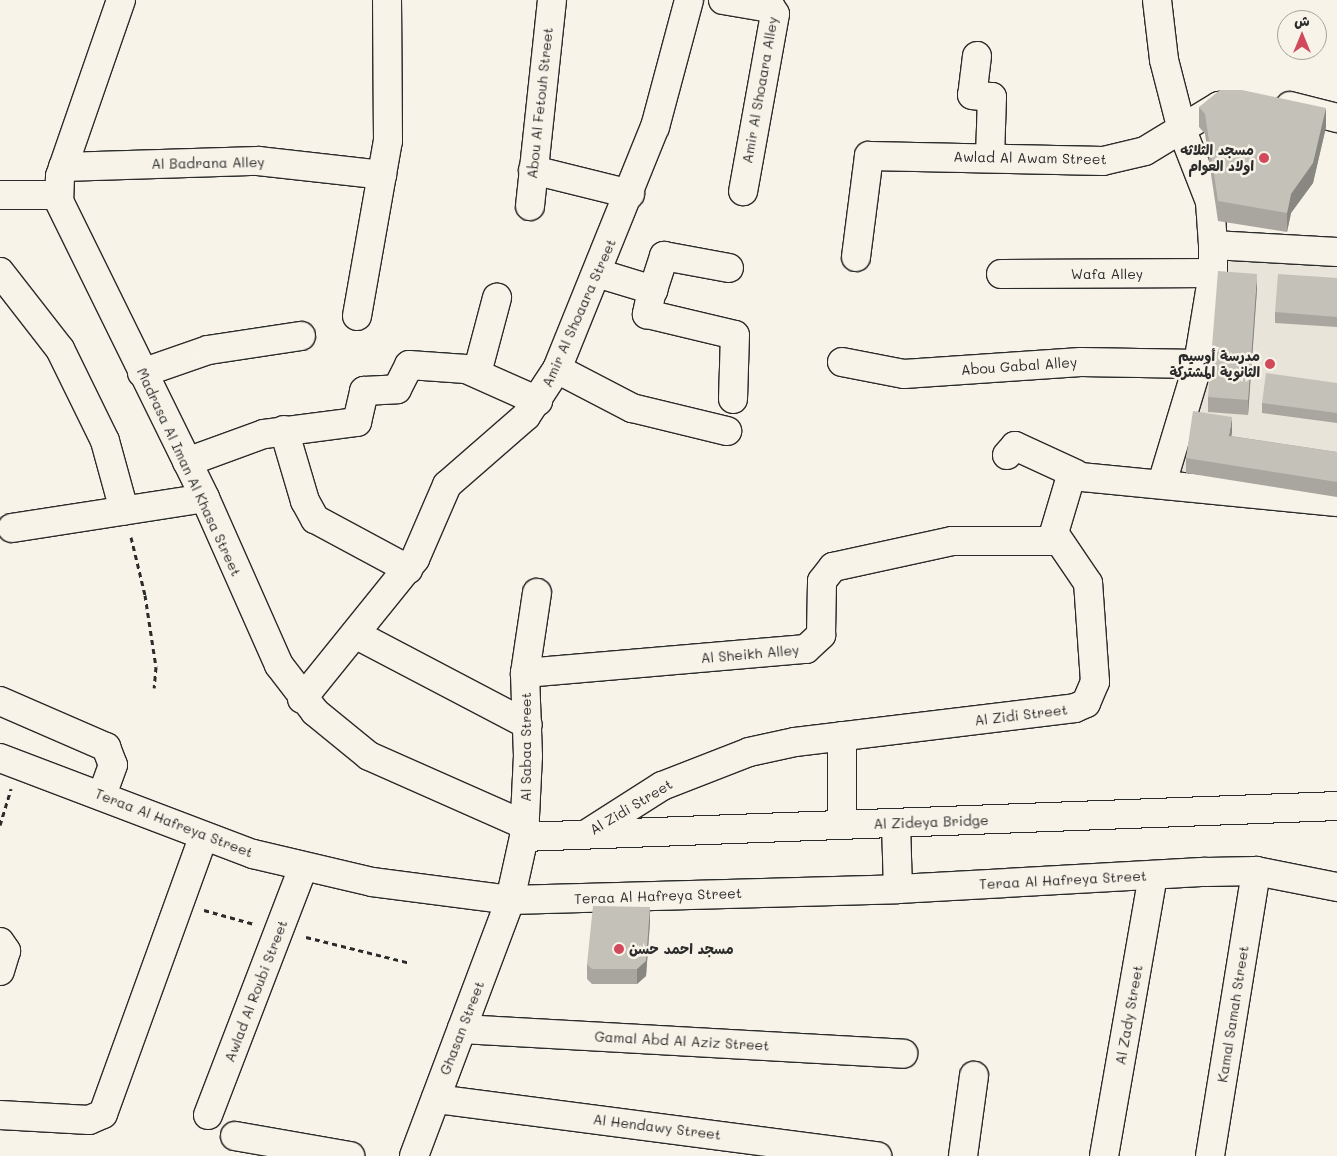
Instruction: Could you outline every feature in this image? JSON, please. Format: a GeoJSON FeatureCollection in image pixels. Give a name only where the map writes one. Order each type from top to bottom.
{"type":"FeatureCollection","features":[{"type":"Feature","properties":{"kind":"street"},"geometry":{"type":"LineString","coordinates":[[0,195],[58,195],[63,166],[121,0]]}},
{"type":"Feature","properties":{"kind":"street"},"geometry":{"type":"LineString","coordinates":[[357,316],[388,141],[387,0]]}},
{"type":"Feature","properties":{"kind":"street","name":"Abou Al Fetouh Street"},"geometry":{"type":"LineString","coordinates":[[530,206],[552,0]]}},
{"type":"Feature","properties":{"kind":"street","name":"Amir Al Shoaara Street"},"geometry":{"type":"LineString","coordinates":[[302,699],[408,569],[447,485],[538,402],[557,369],[630,194],[655,128],[689,0]]}},
{"type":"Feature","properties":{"kind":"street","name":"Amir Al Shoaara Alley"},"geometry":{"type":"LineString","coordinates":[[723,0],[771,8],[775,14],[742,192]]}},
{"type":"Feature","properties":{"kind":"street"},"geometry":{"type":"LineString","coordinates":[[1157,0],[1164,60],[1182,130],[1210,202],[1213,244],[1213,273],[1198,364],[1162,484]]}},
{"type":"Feature","properties":{"kind":"street"},"geometry":{"type":"LineString","coordinates":[[976,56],[972,95],[992,97],[990,157]]}},
{"type":"Feature","properties":{"kind":"street","name":"Awlad Al Awam Street"},"geometry":{"type":"LineString","coordinates":[[856,257],[869,156],[990,157],[1103,161],[1145,151],[1219,106],[1260,102],[1337,118]]}},
{"type":"Feature","properties":{"kind":"street","name":"Al Badrana Alley"},"geometry":{"type":"LineString","coordinates":[[63,166],[258,161],[382,175]]}},
{"type":"Feature","properties":{"kind":"street"},"geometry":{"type":"LineString","coordinates":[[533,170],[630,194]]}},
{"type":"Feature","properties":{"kind":"street","name":"Madrasa Al Iman Al Khasa Street"},"geometry":{"type":"LineString","coordinates":[[58,195],[142,372],[205,498],[279,665],[302,699],[369,756],[524,831]]}},
{"type":"Feature","properties":{"kind":"street"},"geometry":{"type":"LineString","coordinates":[[1213,244],[1337,252]]}},
{"type":"Feature","properties":{"kind":"street"},"geometry":{"type":"LineString","coordinates":[[729,268],[664,256],[652,290],[647,314],[734,335],[733,399]]}},
{"type":"Feature","properties":{"kind":"street"},"geometry":{"type":"LineString","coordinates":[[0,272],[60,349],[105,441],[124,510]]}},
{"type":"Feature","properties":{"kind":"street","name":"Wafa Alley"},"geometry":{"type":"LineString","coordinates":[[1001,274],[1213,273]]}},
{"type":"Feature","properties":{"kind":"street"},"geometry":{"type":"LineString","coordinates":[[597,274],[652,290]]}},
{"type":"Feature","properties":{"kind":"street"},"geometry":{"type":"LineString","coordinates":[[477,373],[498,298]]}},
{"type":"Feature","properties":{"kind":"street"},"geometry":{"type":"LineString","coordinates":[[142,372],[208,350],[301,336]]}},
{"type":"Feature","properties":{"kind":"street","name":"Abou Gabal Alley"},"geometry":{"type":"LineString","coordinates":[[842,362],[904,374],[1080,362],[1198,364]]}},
{"type":"Feature","properties":{"kind":"street"},"geometry":{"type":"LineString","coordinates":[[187,462],[284,430],[357,422],[364,390],[397,389],[409,365],[477,373],[538,402]]}},
{"type":"Feature","properties":{"kind":"street"},"geometry":{"type":"LineString","coordinates":[[557,369],[632,408],[726,431]]}},
{"type":"Feature","properties":{"kind":"street"},"geometry":{"type":"LineString","coordinates":[[284,430],[305,501],[315,519],[408,569]]}},
{"type":"Feature","properties":{"kind":"street"},"geometry":{"type":"LineString","coordinates":[[1007,455],[1015,446],[1076,474],[1337,502]]}},
{"type":"Feature","properties":{"kind":"street"},"geometry":{"type":"LineString","coordinates":[[1056,541],[1068,481],[1076,474]]}},
{"type":"Feature","properties":{"kind":"street"},"geometry":{"type":"LineString","coordinates":[[12,528],[205,498]]}},
{"type":"Feature","properties":{"kind":"street","name":"Al Sheikh Alley"},"geometry":{"type":"LineString","coordinates":[[525,673],[806,649],[821,635],[822,581],[833,567],[952,541],[1056,541]]}},
{"type":"Feature","properties":{"kind":"street","name":"Al Zidi Street"},"geometry":{"type":"LineString","coordinates":[[585,835],[662,786],[705,767],[777,746],[842,736],[1075,708],[1086,703],[1095,682],[1088,583],[1084,571],[1056,541]]}},
{"type":"Feature","properties":{"kind":"street","name":"Al Sabaa Street"},"geometry":{"type":"LineString","coordinates":[[510,900],[524,831],[528,725],[525,673],[537,594]]}},
{"type":"Feature","properties":{"kind":"street"},"geometry":{"type":"LineString","coordinates":[[355,634],[528,725]]}},
{"type":"Feature","properties":{"kind":"street"},"geometry":{"type":"LineString","coordinates":[[0,701],[106,747],[112,765],[102,796]]}},
{"type":"Feature","properties":{"kind":"street"},"geometry":{"type":"LineString","coordinates":[[842,736],[842,825]]}},
{"type":"Feature","properties":{"kind":"street","name":"Teraa Al Hafreya Street"},"geometry":{"type":"LineString","coordinates":[[9,761],[102,796],[203,838],[304,868],[510,900],[898,889],[1256,871],[1337,887]]}},
{"type":"Feature","properties":{"kind":"street","name":"Al Zideya Bridge"},"geometry":{"type":"LineString","coordinates":[[524,831],[585,835],[1337,806]]}},
{"type":"Feature","properties":{"kind":"street"},"geometry":{"type":"LineString","coordinates":[[896,823],[898,889]]}},
{"type":"Feature","properties":{"kind":"street"},"geometry":{"type":"LineString","coordinates":[[0,1115],[89,1120],[103,1114],[203,838]]}},
{"type":"Feature","properties":{"kind":"street","name":"Awlad Al Roubi Street"},"geometry":{"type":"LineString","coordinates":[[208,1115],[304,868]]}},
{"type":"Feature","properties":{"kind":"street","name":"Kamal Samah Street"},"geometry":{"type":"LineString","coordinates":[[1210,1156],[1256,871]]}},
{"type":"Feature","properties":{"kind":"street","name":"Al Zady Street"},"geometry":{"type":"LineString","coordinates":[[1104,1156],[1153,875]]}},
{"type":"Feature","properties":{"kind":"street","name":"Ghasan Street"},"geometry":{"type":"LineString","coordinates":[[414,1156],[510,900]]}},
{"type":"Feature","properties":{"kind":"street"},"geometry":{"type":"LineString","coordinates":[[0,942],[6,951],[0,971]]}},
{"type":"Feature","properties":{"kind":"street","name":"Gamal Abd Al Aziz Street"},"geometry":{"type":"LineString","coordinates":[[462,1029],[903,1054]]}},
{"type":"Feature","properties":{"kind":"street"},"geometry":{"type":"LineString","coordinates":[[963,1156],[974,1076]]}},
{"type":"Feature","properties":{"kind":"street","name":"Al Hendawy Street"},"geometry":{"type":"LineString","coordinates":[[436,1099],[877,1156]]}},
{"type":"Feature","properties":{"kind":"street"},"geometry":{"type":"LineString","coordinates":[[235,1136],[350,1156]]}},
{"type":"Feature","properties":{"kind":"path"},"geometry":{"type":"LineString","coordinates":[[124,510],[145,595],[157,672],[154,688]]}},
{"type":"Feature","properties":{"kind":"path"},"geometry":{"type":"LineString","coordinates":[[0,825],[9,761]]}},
{"type":"Feature","properties":{"kind":"shaded area","name":"مدرسة أوسيم الثانوية المشتركة"},"geometry":{"type":"Polygon","coordinates":[[[1220,256],[1337,259],[1337,498],[1172,479],[1220,256]]]}},
{"type":"Feature","properties":{"kind":"building","name":"مسجد الثلاثه اولاد العوام"},"geometry":{"type":"Polygon","coordinates":[[[1220,90],[1242,90],[1326,108],[1313,163],[1291,194],[1287,213],[1218,201],[1205,114],[1199,107],[1220,90]]]}},
{"type":"Feature","properties":{"kind":"building"},"geometry":{"type":"Polygon","coordinates":[[[1218,271],[1257,274],[1248,400],[1208,397],[1218,271]]]}},
{"type":"Feature","properties":{"kind":"building"},"geometry":{"type":"Polygon","coordinates":[[[1278,274],[1337,278],[1337,317],[1275,312],[1278,274]]]}},
{"type":"Feature","properties":{"kind":"building"},"geometry":{"type":"Polygon","coordinates":[[[1266,373],[1337,383],[1337,413],[1262,403],[1266,373]]]}},
{"type":"Feature","properties":{"kind":"building"},"geometry":{"type":"Polygon","coordinates":[[[1193,411],[1232,417],[1229,436],[1337,452],[1337,482],[1186,458],[1193,411]]]}},
{"type":"Feature","properties":{"kind":"building","name":"مسجد احمد حسن"},"geometry":{"type":"Polygon","coordinates":[[[593,906],[650,907],[646,961],[637,969],[592,969],[587,964],[593,906]]]}},
{"type":"Feature","properties":{"kind":"place","name":"مسجد الثلاثه اولاد العوام"},"geometry":{"type":"Point","coordinates":[1264,158]}},
{"type":"Feature","properties":{"kind":"place","name":"مدرسة أوسيم الثانوية المشتركة"},"geometry":{"type":"Point","coordinates":[1270,364]}},
{"type":"Feature","properties":{"kind":"place","name":"مسجد احمد حسن"},"geometry":{"type":"Point","coordinates":[619,949]}}]}
